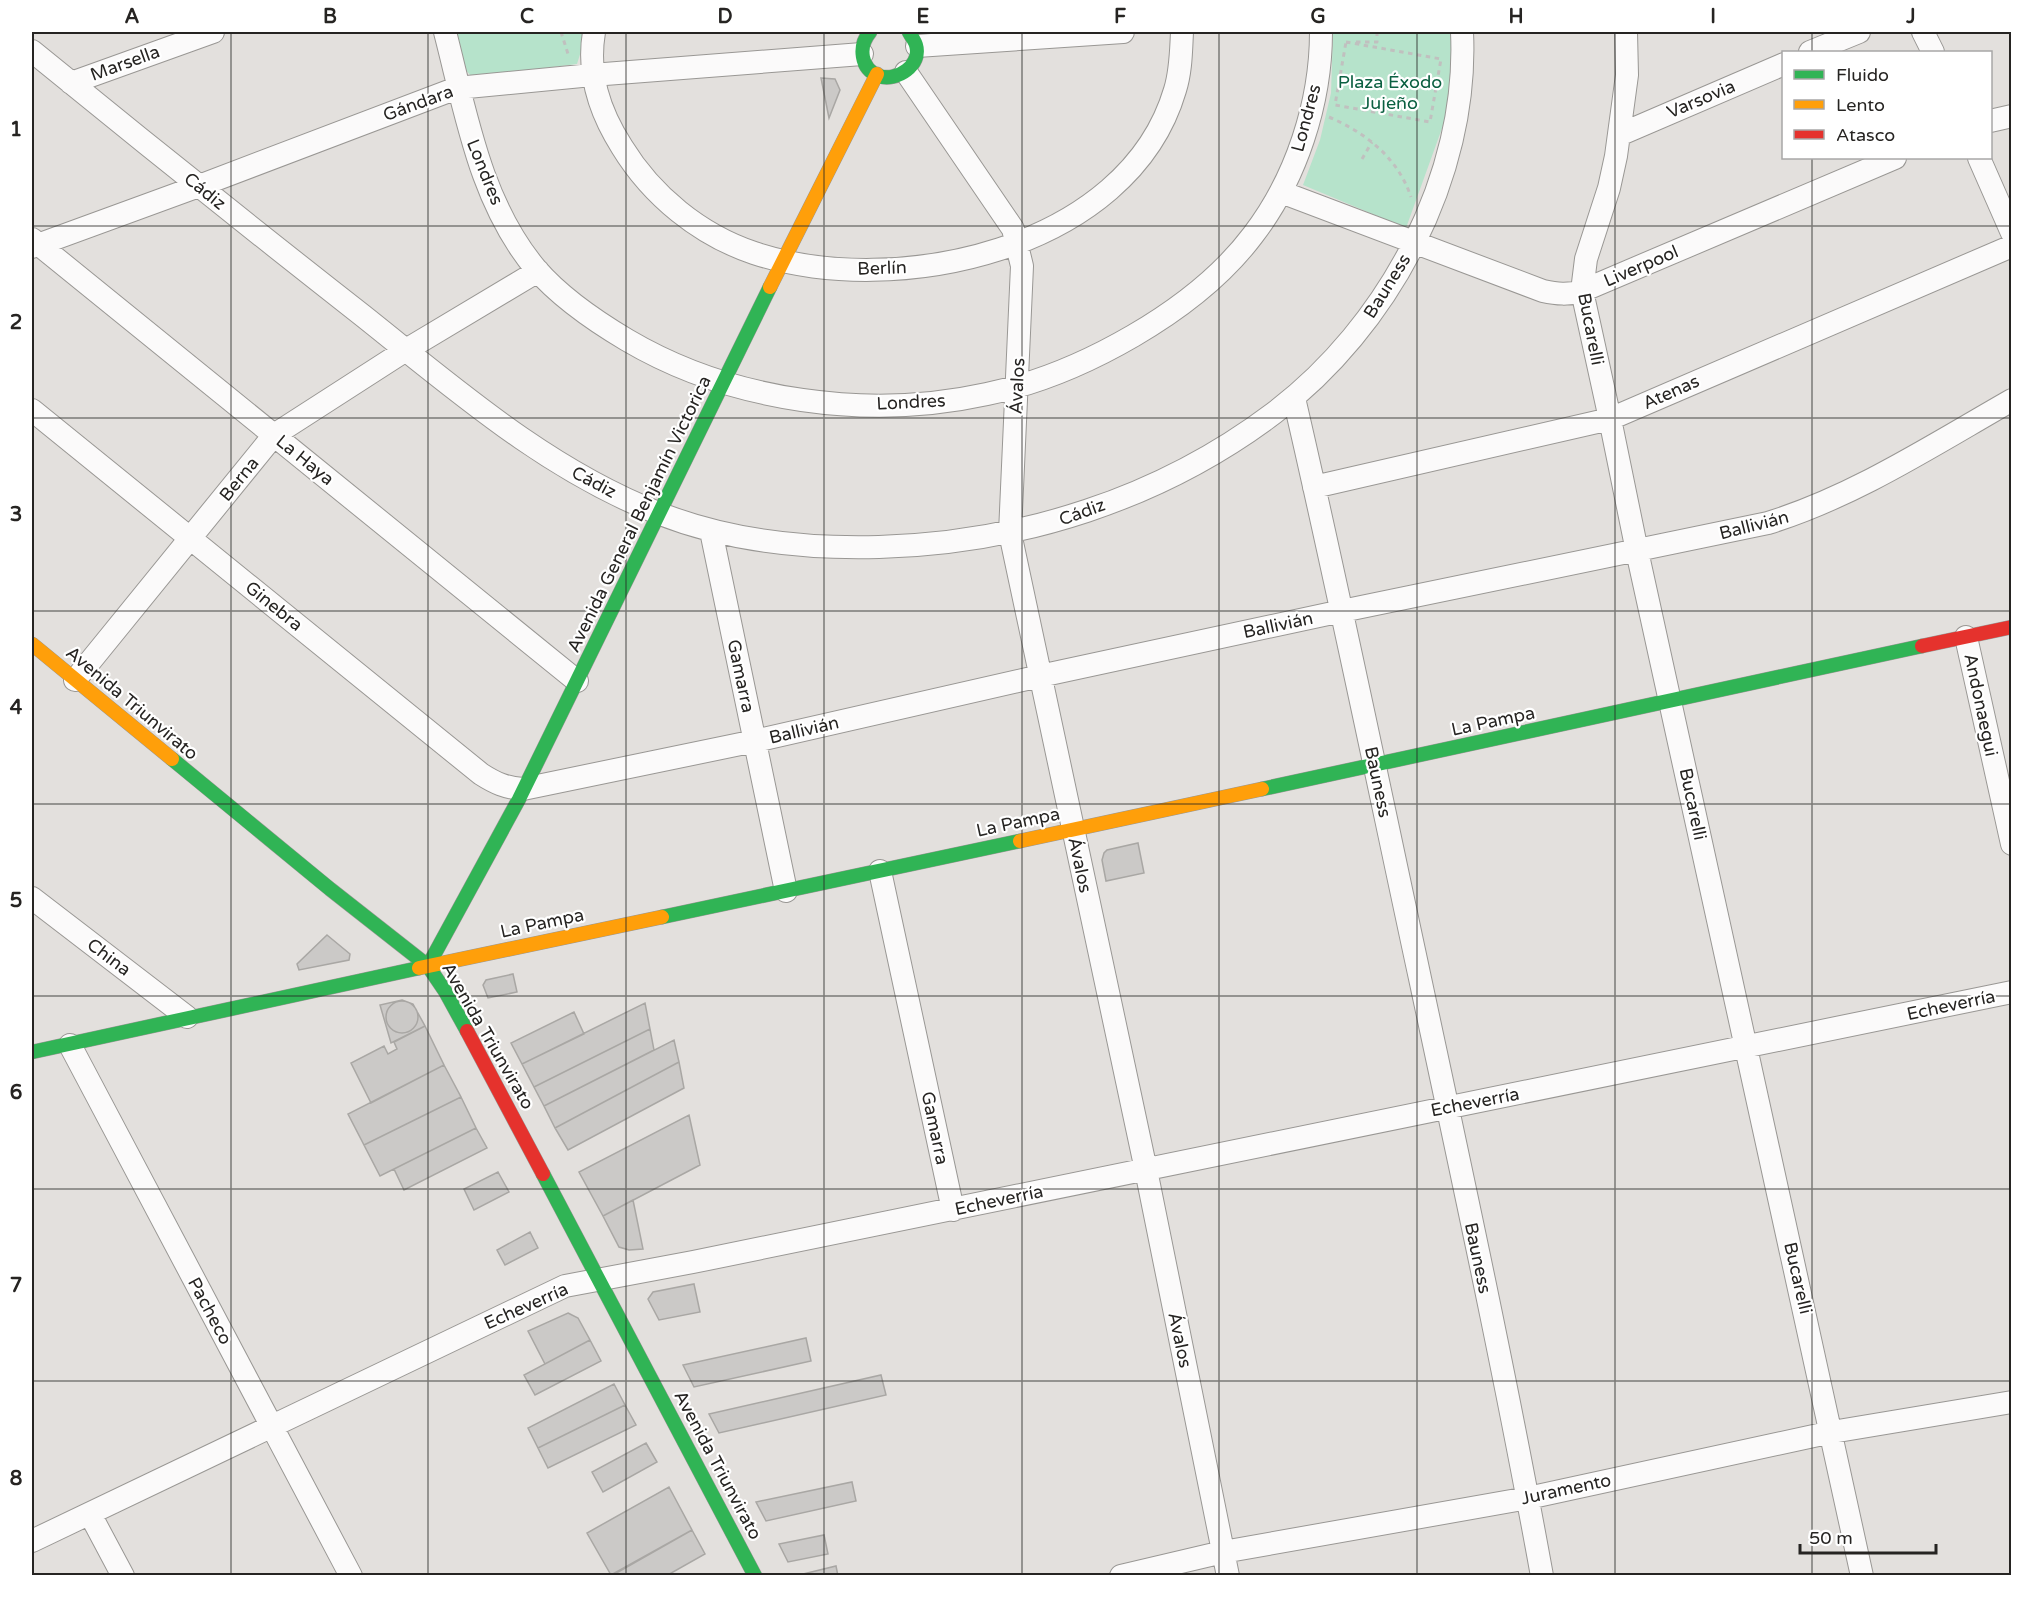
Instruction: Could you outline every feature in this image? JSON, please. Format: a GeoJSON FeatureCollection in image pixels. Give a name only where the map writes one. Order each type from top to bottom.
{"type":"FeatureCollection","features":[{"type":"Feature","properties":{"kind":"street","name":"Marsella"},"geometry":{"type":"LineString","coordinates":[[71,83],[213,32]]}},
{"type":"Feature","properties":{"kind":"street"},"geometry":{"type":"LineString","coordinates":[[445,32],[457,88]]}},
{"type":"Feature","properties":{"kind":"street","name":"Berlín"},"geometry":{"type":"LineString","coordinates":[[594,32],[583,76],[630,160],[649,184],[672,206],[697,225],[753,253],[784,261],[851,269],[908,267],[953,261],[1018,243],[1077,214],[1103,196],[1127,173],[1163,120],[1175,90],[1181,59],[1182,32]]}},
{"type":"Feature","properties":{"kind":"street"},"geometry":{"type":"LineString","coordinates":[[870,32],[864,40],[862,54],[867,66],[877,75],[892,78],[906,72],[915,60],[913,39],[1123,32]]}},
{"type":"Feature","properties":{"kind":"street","name":"Londres"},"geometry":{"type":"LineString","coordinates":[[457,88],[471,141],[492,196],[522,251],[538,271],[586,314],[611,331],[678,367],[723,383],[806,400],[858,404],[950,400],[1017,386],[1104,352],[1177,307],[1228,264],[1253,236],[1281,192],[1303,137],[1311,109],[1319,63],[1321,32]]}},
{"type":"Feature","properties":{"kind":"street","name":"Bauness"},"geometry":{"type":"LineString","coordinates":[[1462,32],[1463,64],[1457,119],[1444,167],[1414,243],[1393,284],[1374,310],[1332,360],[1294,398],[1342,611],[1447,1108],[1542,1575]]}},
{"type":"Feature","properties":{"kind":"street","name":"Bucarelli"},"geometry":{"type":"LineString","coordinates":[[1626,32],[1627,75],[1619,135],[1608,188],[1586,259],[1582,291],[1863,1575]]}},
{"type":"Feature","properties":{"kind":"street"},"geometry":{"type":"LineString","coordinates":[[1812,51],[1859,32]]}},
{"type":"Feature","properties":{"kind":"street"},"geometry":{"type":"LineString","coordinates":[[1923,32],[1932,51]]}},
{"type":"Feature","properties":{"kind":"street","name":"Cádiz"},"geometry":{"type":"LineString","coordinates":[[32,51],[480,409],[559,464],[658,513],[711,531],[819,548],[915,546],[963,542],[1010,533],[1048,524],[1141,491],[1173,477],[1249,432],[1294,398]]}},
{"type":"Feature","properties":{"kind":"street","name":"Gándara"},"geometry":{"type":"LineString","coordinates":[[34,244],[199,186],[457,88],[862,54]]}},
{"type":"Feature","properties":{"kind":"street","name":"Varsovia"},"geometry":{"type":"LineString","coordinates":[[1619,135],[1782,65]]}},
{"type":"Feature","properties":{"kind":"street","name":"Ávalos"},"geometry":{"type":"LineString","coordinates":[[906,72],[1013,229],[1018,243],[1022,266],[1010,533],[1146,1170],[1228,1575]]}},
{"type":"Feature","properties":{"kind":"street","name":"Avenida General Benjamín Victorica"},"geometry":{"type":"LineString","coordinates":[[428,966],[523,789],[877,75]]}},
{"type":"Feature","properties":{"kind":"street"},"geometry":{"type":"LineString","coordinates":[[1992,121],[2012,116]]}},
{"type":"Feature","properties":{"kind":"street","name":"Liverpool"},"geometry":{"type":"LineString","coordinates":[[1281,192],[1556,294],[1582,291],[1893,159]]}},
{"type":"Feature","properties":{"kind":"street"},"geometry":{"type":"LineString","coordinates":[[1979,159],[2012,233]]}},
{"type":"Feature","properties":{"kind":"street","name":"La Haya"},"geometry":{"type":"LineString","coordinates":[[34,244],[577,681]]}},
{"type":"Feature","properties":{"kind":"street","name":"Atenas"},"geometry":{"type":"LineString","coordinates":[[1314,487],[1610,419],[2012,246]]}},
{"type":"Feature","properties":{"kind":"street","name":"Berna"},"geometry":{"type":"LineString","coordinates":[[75,680],[274,435],[406,350],[538,271]]}},
{"type":"Feature","properties":{"kind":"street","name":"Ballivián"},"geometry":{"type":"LineString","coordinates":[[523,789],[755,741],[1040,676],[1342,611],[1768,523],[1798,514],[1847,493],[2012,400]]}},
{"type":"Feature","properties":{"kind":"street","name":"Ginebra"},"geometry":{"type":"LineString","coordinates":[[32,410],[481,774],[494,783],[509,788],[523,789]]}},
{"type":"Feature","properties":{"kind":"street","name":"Gamarra"},"geometry":{"type":"LineString","coordinates":[[711,531],[786,891]]}},
{"type":"Feature","properties":{"kind":"street","name":"La Pampa"},"geometry":{"type":"LineString","coordinates":[[32,1052],[2012,627]]}},
{"type":"Feature","properties":{"kind":"street","name":"Andonaegui"},"geometry":{"type":"LineString","coordinates":[[1966,637],[2012,844]]}},
{"type":"Feature","properties":{"kind":"street","name":"Avenida Triunvirato"},"geometry":{"type":"LineString","coordinates":[[32,644],[330,889],[428,966],[445,991],[755,1575]]}},
{"type":"Feature","properties":{"kind":"street","name":"Gamarra"},"geometry":{"type":"LineString","coordinates":[[880,871],[953,1210]]}},
{"type":"Feature","properties":{"kind":"street","name":"China"},"geometry":{"type":"LineString","coordinates":[[32,898],[187,1017]]}},
{"type":"Feature","properties":{"kind":"street","name":"Echeverría"},"geometry":{"type":"LineString","coordinates":[[32,1541],[565,1286],[953,1210],[2012,992]]}},
{"type":"Feature","properties":{"kind":"street","name":"Pacheco"},"geometry":{"type":"LineString","coordinates":[[70,1045],[351,1575]]}},
{"type":"Feature","properties":{"kind":"street","name":"Juramento"},"geometry":{"type":"LineString","coordinates":[[1121,1575],[1223,1552],[1528,1498],[1832,1432],[2012,1402]]}},
{"type":"Feature","properties":{"kind":"street"},"geometry":{"type":"LineString","coordinates":[[90,1514],[123,1575]]}},
{"type":"Feature","properties":{"kind":"path"},"geometry":{"type":"LineString","coordinates":[[561,32],[583,76]]}},
{"type":"Feature","properties":{"kind":"path"},"geometry":{"type":"LineString","coordinates":[[1346,42],[1377,42],[1377,32]]}},
{"type":"Feature","properties":{"kind":"path"},"geometry":{"type":"LineString","coordinates":[[1346,42],[1441,59],[1430,122],[1335,105],[1346,42]]}},
{"type":"Feature","properties":{"kind":"path"},"geometry":{"type":"LineString","coordinates":[[1311,109],[1338,121],[1372,142],[1394,162],[1406,180],[1413,201]]}},
{"type":"Feature","properties":{"kind":"path"},"geometry":{"type":"LineString","coordinates":[[1362,159],[1372,142]]}},
{"type":"Feature","properties":{"kind":"green space"},"geometry":{"type":"Polygon","coordinates":[[[453,32],[587,32],[577,64],[472,77],[463,67],[453,32]]]}},
{"type":"Feature","properties":{"kind":"green space","name":"Plaza Éxodo Jujeño"},"geometry":{"type":"Polygon","coordinates":[[[1333,32],[1451,32],[1453,49],[1445,120],[1406,228],[1303,185],[1320,140],[1331,93],[1333,32]]]}},
{"type":"Feature","properties":{"kind":"building"},"geometry":{"type":"Polygon","coordinates":[[[821,78],[835,79],[840,90],[829,118],[821,78]]]}},
{"type":"Feature","properties":{"kind":"building"},"geometry":{"type":"Polygon","coordinates":[[[1138,843],[1144,873],[1106,881],[1102,860],[1104,853],[1107,850],[1138,843]]]}},
{"type":"Feature","properties":{"kind":"building"},"geometry":{"type":"Polygon","coordinates":[[[327,935],[350,954],[349,960],[299,970],[297,964],[327,935]]]}},
{"type":"Feature","properties":{"kind":"building"},"geometry":{"type":"Polygon","coordinates":[[[513,974],[517,992],[488,998],[483,985],[486,980],[513,974]]]}},
{"type":"Feature","properties":{"kind":"building"},"geometry":{"type":"Polygon","coordinates":[[[402,1000],[413,1004],[425,1026],[391,1043],[380,1005],[402,1000]]]}},
{"type":"Feature","properties":{"kind":"building"},"geometry":{"type":"Polygon","coordinates":[[[402,1001],[413,1006],[418,1017],[413,1028],[402,1033],[391,1028],[386,1017],[391,1006],[402,1001]]]}},
{"type":"Feature","properties":{"kind":"building"},"geometry":{"type":"Polygon","coordinates":[[[645,1003],[650,1029],[534,1087],[522,1064],[645,1003]]]}},
{"type":"Feature","properties":{"kind":"building"},"geometry":{"type":"Polygon","coordinates":[[[574,1012],[584,1034],[522,1064],[511,1043],[574,1012]]]}},
{"type":"Feature","properties":{"kind":"building"},"geometry":{"type":"Polygon","coordinates":[[[425,1026],[444,1065],[371,1103],[351,1063],[384,1046],[388,1054],[397,1049],[394,1042],[425,1026]]]}},
{"type":"Feature","properties":{"kind":"building"},"geometry":{"type":"Polygon","coordinates":[[[650,1029],[654,1050],[544,1106],[534,1087],[650,1029]]]}},
{"type":"Feature","properties":{"kind":"building"},"geometry":{"type":"Polygon","coordinates":[[[674,1040],[679,1062],[555,1128],[544,1106],[674,1040]]]}},
{"type":"Feature","properties":{"kind":"building"},"geometry":{"type":"Polygon","coordinates":[[[679,1062],[684,1088],[568,1150],[555,1128],[679,1062]]]}},
{"type":"Feature","properties":{"kind":"building"},"geometry":{"type":"Polygon","coordinates":[[[444,1065],[461,1097],[364,1145],[348,1114],[444,1065]]]}},
{"type":"Feature","properties":{"kind":"building"},"geometry":{"type":"Polygon","coordinates":[[[461,1097],[476,1128],[380,1176],[364,1145],[461,1097]]]}},
{"type":"Feature","properties":{"kind":"building"},"geometry":{"type":"Polygon","coordinates":[[[689,1115],[700,1165],[603,1216],[579,1172],[689,1115]]]}},
{"type":"Feature","properties":{"kind":"building"},"geometry":{"type":"Polygon","coordinates":[[[476,1128],[487,1148],[404,1190],[394,1169],[476,1128]]]}},
{"type":"Feature","properties":{"kind":"building"},"geometry":{"type":"Polygon","coordinates":[[[498,1172],[509,1192],[474,1210],[464,1189],[498,1172]]]}},
{"type":"Feature","properties":{"kind":"building"},"geometry":{"type":"Polygon","coordinates":[[[633,1200],[643,1249],[629,1250],[619,1247],[603,1216],[633,1200]]]}},
{"type":"Feature","properties":{"kind":"building"},"geometry":{"type":"Polygon","coordinates":[[[530,1232],[538,1248],[505,1265],[497,1250],[530,1232]]]}},
{"type":"Feature","properties":{"kind":"building"},"geometry":{"type":"Polygon","coordinates":[[[694,1284],[700,1312],[659,1320],[648,1299],[653,1292],[694,1284]]]}},
{"type":"Feature","properties":{"kind":"building"},"geometry":{"type":"Polygon","coordinates":[[[568,1313],[578,1318],[590,1340],[545,1364],[528,1331],[568,1313]]]}},
{"type":"Feature","properties":{"kind":"building"},"geometry":{"type":"Polygon","coordinates":[[[806,1338],[811,1361],[694,1387],[683,1365],[806,1338]]]}},
{"type":"Feature","properties":{"kind":"building"},"geometry":{"type":"Polygon","coordinates":[[[590,1340],[601,1361],[535,1395],[524,1375],[590,1340]]]}},
{"type":"Feature","properties":{"kind":"building"},"geometry":{"type":"Polygon","coordinates":[[[881,1375],[886,1395],[719,1433],[709,1414],[881,1375]]]}},
{"type":"Feature","properties":{"kind":"building"},"geometry":{"type":"Polygon","coordinates":[[[614,1384],[625,1405],[538,1448],[528,1428],[614,1384]]]}},
{"type":"Feature","properties":{"kind":"building"},"geometry":{"type":"Polygon","coordinates":[[[625,1405],[636,1425],[548,1468],[538,1448],[625,1405]]]}},
{"type":"Feature","properties":{"kind":"building"},"geometry":{"type":"Polygon","coordinates":[[[646,1443],[657,1462],[603,1492],[592,1472],[646,1443]]]}},
{"type":"Feature","properties":{"kind":"building"},"geometry":{"type":"Polygon","coordinates":[[[852,1482],[856,1501],[766,1521],[756,1502],[852,1482]]]}},
{"type":"Feature","properties":{"kind":"building"},"geometry":{"type":"Polygon","coordinates":[[[669,1487],[692,1530],[611,1575],[587,1533],[669,1487]]]}},
{"type":"Feature","properties":{"kind":"building"},"geometry":{"type":"Polygon","coordinates":[[[692,1530],[705,1554],[666,1576],[611,1576],[692,1530]]]}},
{"type":"Feature","properties":{"kind":"building"},"geometry":{"type":"Polygon","coordinates":[[[824,1535],[828,1554],[788,1562],[779,1544],[824,1535]]]}},
{"type":"Feature","properties":{"kind":"building"},"geometry":{"type":"Polygon","coordinates":[[[836,1566],[838,1576],[795,1576],[836,1566]]]}},
{"type":"Feature","properties":{"kind":"traffic: fast"},"geometry":{"type":"LineString","coordinates":[[870,32],[863,50],[865,63],[873,73],[886,77],[900,74],[912,65],[917,52],[909,32]]}},
{"type":"Feature","properties":{"kind":"traffic: fast"},"geometry":{"type":"LineString","coordinates":[[428,966],[519,799],[770,287]]}},
{"type":"Feature","properties":{"kind":"traffic: fast"},"geometry":{"type":"LineString","coordinates":[[1262,789],[1922,646]]}},
{"type":"Feature","properties":{"kind":"traffic: fast"},"geometry":{"type":"LineString","coordinates":[[172,759],[428,966],[467,1031]]}},
{"type":"Feature","properties":{"kind":"traffic: fast"},"geometry":{"type":"LineString","coordinates":[[662,917],[1020,841]]}},
{"type":"Feature","properties":{"kind":"traffic: fast"},"geometry":{"type":"LineString","coordinates":[[32,1052],[419,968]]}},
{"type":"Feature","properties":{"kind":"traffic: fast"},"geometry":{"type":"LineString","coordinates":[[543,1174],[755,1576]]}},
{"type":"Feature","properties":{"kind":"traffic: slow"},"geometry":{"type":"LineString","coordinates":[[770,287],[877,74]]}},
{"type":"Feature","properties":{"kind":"traffic: slow"},"geometry":{"type":"LineString","coordinates":[[32,644],[172,759]]}},
{"type":"Feature","properties":{"kind":"traffic: slow"},"geometry":{"type":"LineString","coordinates":[[1020,841],[1262,789]]}},
{"type":"Feature","properties":{"kind":"traffic: slow"},"geometry":{"type":"LineString","coordinates":[[419,968],[662,917]]}},
{"type":"Feature","properties":{"kind":"traffic: jam"},"geometry":{"type":"LineString","coordinates":[[1922,646],[2012,627]]}},
{"type":"Feature","properties":{"kind":"traffic: jam"},"geometry":{"type":"LineString","coordinates":[[467,1031],[543,1174]]}}]}
